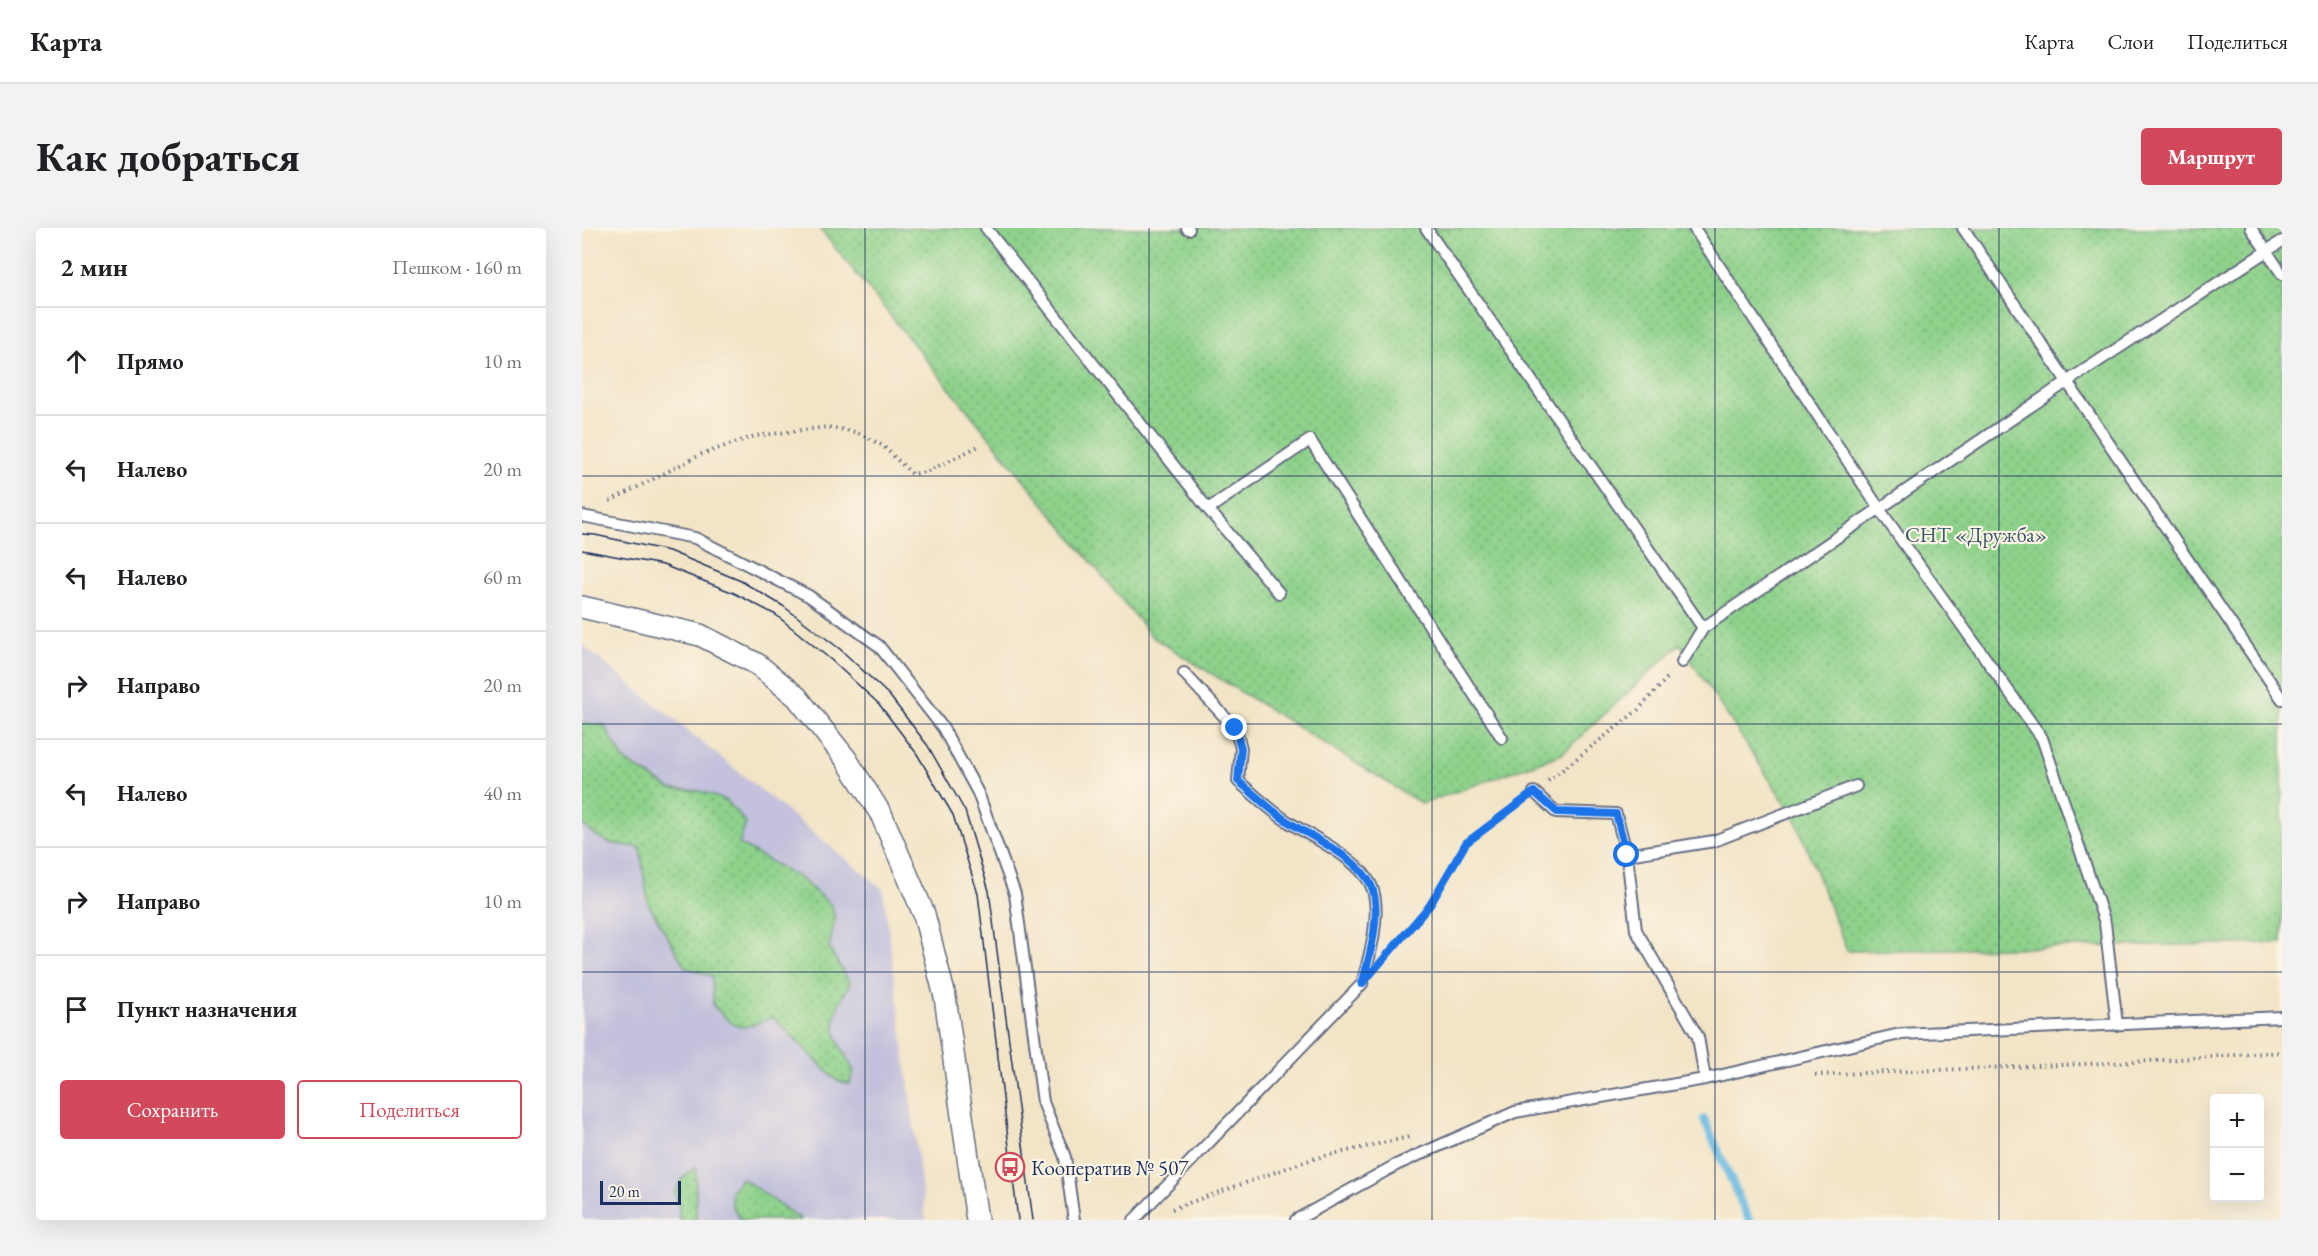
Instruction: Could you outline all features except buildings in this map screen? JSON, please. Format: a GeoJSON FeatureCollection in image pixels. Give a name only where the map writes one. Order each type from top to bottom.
{"type":"FeatureCollection","features":[{"type":"Feature","properties":{"kind":"street"},"geometry":{"type":"LineString","coordinates":[[582,607],[700,635],[757,664],[797,697],[846,759],[881,814],[924,914],[945,997],[977,1220]]}},
{"type":"Feature","properties":{"kind":"lane"},"geometry":{"type":"LineString","coordinates":[[986,228],[1208,509],[1279,593]]}},
{"type":"Feature","properties":{"kind":"lane"},"geometry":{"type":"LineString","coordinates":[[1426,228],[1703,628]]}},
{"type":"Feature","properties":{"kind":"lane"},"geometry":{"type":"LineString","coordinates":[[1694,228],[1880,510],[2042,738],[2105,923],[2117,1025]]}},
{"type":"Feature","properties":{"kind":"lane"},"geometry":{"type":"LineString","coordinates":[[1963,228],[2282,699]]}},
{"type":"Feature","properties":{"kind":"lane"},"geometry":{"type":"LineString","coordinates":[[2251,228],[2282,274]]}},
{"type":"Feature","properties":{"kind":"lane"},"geometry":{"type":"LineString","coordinates":[[1682,662],[1703,628],[2068,381],[2282,241]]}},
{"type":"Feature","properties":{"kind":"lane"},"geometry":{"type":"LineString","coordinates":[[1208,509],[1310,440],[1502,738]]}},
{"type":"Feature","properties":{"kind":"lane"},"geometry":{"type":"LineString","coordinates":[[582,516],[695,538],[809,597],[879,646],[943,728],[978,793],[1015,894],[1042,1102],[1065,1157],[1074,1220]]}},
{"type":"Feature","properties":{"kind":"lane"},"geometry":{"type":"LineString","coordinates":[[1134,1220],[1362,984],[1374,942],[1372,886],[1350,860],[1282,818],[1238,781],[1241,748],[1235,728],[1184,673]]}},
{"type":"Feature","properties":{"kind":"lane"},"geometry":{"type":"LineString","coordinates":[[1627,855],[1713,841],[1856,786]]}},
{"type":"Feature","properties":{"kind":"lane"},"geometry":{"type":"LineString","coordinates":[[1534,792],[1557,812],[1616,814],[1627,855],[1636,930],[1698,1037],[1705,1079]]}},
{"type":"Feature","properties":{"kind":"lane"},"geometry":{"type":"LineString","coordinates":[[1296,1220],[1396,1165],[1515,1112],[1705,1079],[1900,1034],[2282,1017]]}},
{"type":"Feature","properties":{"kind":"path"},"geometry":{"type":"LineString","coordinates":[[582,516],[702,454],[755,436],[828,427],[856,432],[882,445],[912,474],[926,472],[981,445]]}},
{"type":"Feature","properties":{"kind":"path"},"geometry":{"type":"LineString","coordinates":[[1362,984],[1430,905],[1466,843],[1638,710],[1682,662]]}},
{"type":"Feature","properties":{"kind":"path"},"geometry":{"type":"LineString","coordinates":[[1813,1075],[2122,1063],[2282,1053]]}},
{"type":"Feature","properties":{"kind":"path"},"geometry":{"type":"LineString","coordinates":[[1162,1212],[1312,1159],[1413,1136]]}},
{"type":"Feature","properties":{"kind":"shaded area"},"geometry":{"type":"Polygon","coordinates":[[[582,645],[883,889],[926,1220],[582,1220],[582,645]]]}},
{"type":"Feature","properties":{"kind":"green space","name":"СНТ «Дружба»"},"geometry":{"type":"Polygon","coordinates":[[[819,228],[2282,228],[2282,943],[1847,951],[1795,818],[1680,644],[1562,754],[1422,804],[1152,637],[819,228]]]}},
{"type":"Feature","properties":{"kind":"green space"},"geometry":{"type":"Polygon","coordinates":[[[582,723],[604,725],[624,760],[671,789],[700,791],[727,801],[746,823],[739,844],[800,878],[831,905],[835,919],[829,948],[850,983],[837,1009],[835,1019],[837,1037],[854,1071],[849,1084],[836,1080],[773,1017],[753,1025],[740,1027],[729,1021],[713,1005],[712,976],[685,967],[648,903],[640,847],[608,842],[582,824],[582,723]]]}},
{"type":"Feature","properties":{"kind":"green space"},"geometry":{"type":"Polygon","coordinates":[[[696,1167],[696,1220],[679,1220],[679,1207],[675,1192],[681,1180],[696,1167]]]}},
{"type":"Feature","properties":{"kind":"green space"},"geometry":{"type":"Polygon","coordinates":[[[742,1178],[800,1220],[741,1220],[732,1206],[731,1191],[742,1178]]]}},
{"type":"Feature","properties":{"kind":"waterway"},"geometry":{"type":"LineString","coordinates":[[1704,1119],[1749,1220]]}},
{"type":"Feature","properties":{"kind":"tram line"},"geometry":{"type":"LineString","coordinates":[[582,534],[669,551],[741,581],[783,606],[840,649],[889,695],[928,746],[965,811],[989,891],[1033,1220]]}},
{"type":"Feature","properties":{"kind":"tram line"},"geometry":{"type":"LineString","coordinates":[[582,550],[663,565],[734,593],[776,615],[830,659],[879,704],[917,754],[953,815],[978,894],[1018,1220]]}},
{"type":"Feature","properties":{"kind":"place","name":"Кооператив № 507"},"geometry":{"type":"Point","coordinates":[1010,1167]}},
{"type":"Feature","properties":{"kind":"route"},"geometry":{"type":"LineString","coordinates":[[1235,728],[1241,748],[1238,781],[1282,818],[1350,860],[1372,886],[1374,942],[1362,984],[1430,905],[1466,843],[1534,792],[1557,812],[1616,814],[1627,855]]}}]}
